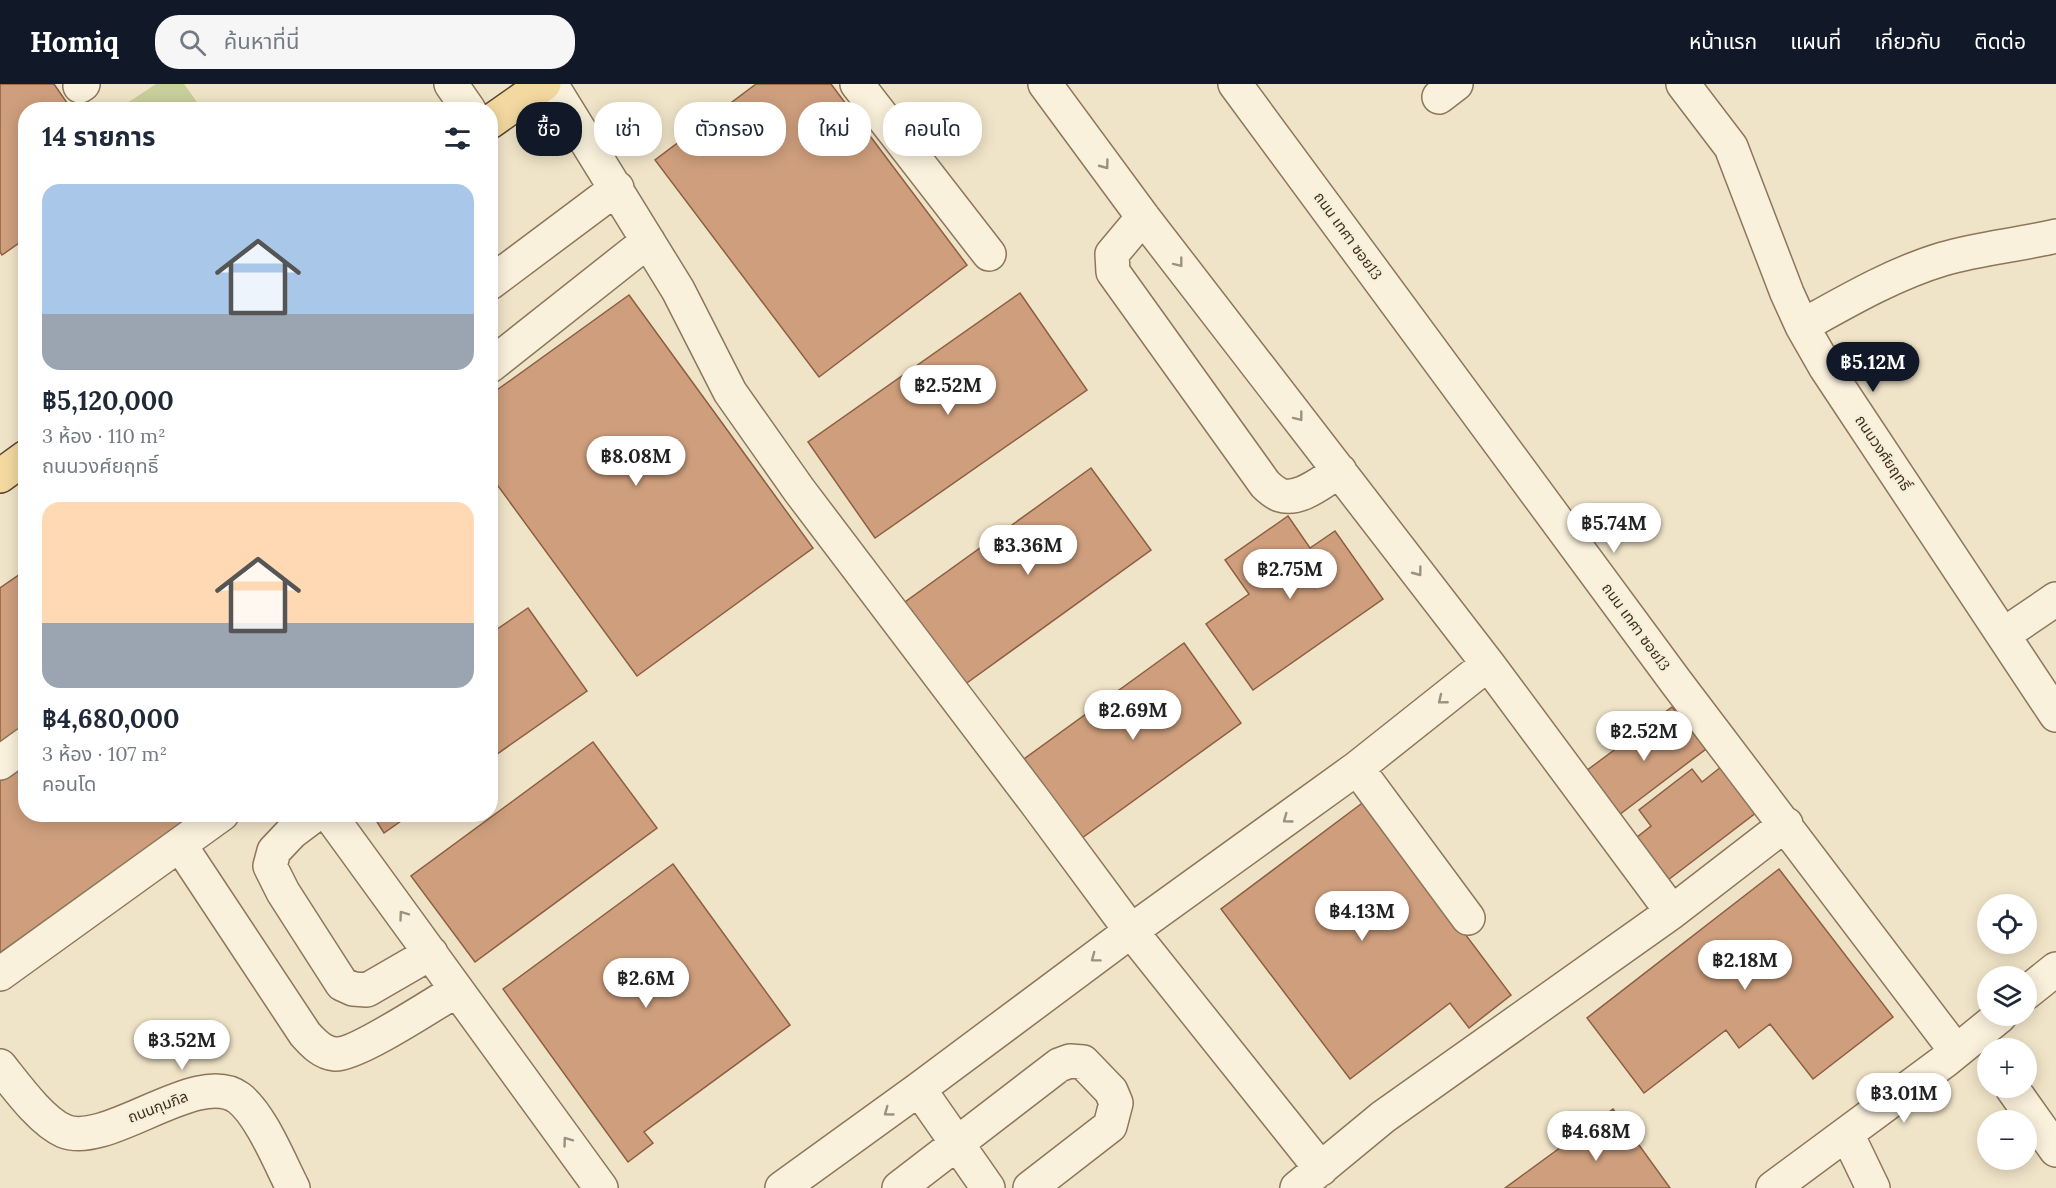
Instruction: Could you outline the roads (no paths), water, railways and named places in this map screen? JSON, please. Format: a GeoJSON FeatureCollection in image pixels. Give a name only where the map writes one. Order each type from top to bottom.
{"type":"FeatureCollection","features":[{"type":"Feature","properties":{"kind":"main road"},"geometry":{"type":"LineString","coordinates":[[498,116],[544,84]]}},
{"type":"Feature","properties":{"kind":"main road"},"geometry":{"type":"LineString","coordinates":[[0,476],[18,463]]}},
{"type":"Feature","properties":{"kind":"street"},"geometry":{"type":"LineString","coordinates":[[451,84],[463,102]]}},
{"type":"Feature","properties":{"kind":"street"},"geometry":{"type":"LineString","coordinates":[[551,84],[678,290],[730,392],[799,490],[1131,931],[1309,1178],[1383,1117],[1672,912],[1786,824]]}},
{"type":"Feature","properties":{"kind":"street"},"geometry":{"type":"LineString","coordinates":[[857,84],[989,254]]}},
{"type":"Feature","properties":{"kind":"street"},"geometry":{"type":"LineString","coordinates":[[1045,84],[1143,217],[1488,664],[1672,912]]}},
{"type":"Feature","properties":{"kind":"street","name":"ถนน เทศา ซอย13"},"geometry":{"type":"LineString","coordinates":[[1235,84],[1676,682],[1786,824],[1979,1038]]}},
{"type":"Feature","properties":{"kind":"street","name":"ถนนวงศ์ยฤทธิ์"},"geometry":{"type":"LineString","coordinates":[[1683,84],[1731,147],[1787,293],[1802,326],[1826,368],[2055,711]]}},
{"type":"Feature","properties":{"kind":"street"},"geometry":{"type":"LineString","coordinates":[[498,277],[617,188]]}},
{"type":"Feature","properties":{"kind":"street"},"geometry":{"type":"LineString","coordinates":[[1143,217],[1112,255],[1113,272],[1265,484],[1279,495],[1291,497],[1340,471]]}},
{"type":"Feature","properties":{"kind":"street"},"geometry":{"type":"LineString","coordinates":[[1802,326],[1904,272],[1944,258],[2056,236]]}},
{"type":"Feature","properties":{"kind":"street"},"geometry":{"type":"LineString","coordinates":[[498,360],[648,241]]}},
{"type":"Feature","properties":{"kind":"street"},"geometry":{"type":"LineString","coordinates":[[2003,635],[2056,599]]}},
{"type":"Feature","properties":{"kind":"street"},"geometry":{"type":"LineString","coordinates":[[782,1188],[1357,768],[1488,664]]}},
{"type":"Feature","properties":{"kind":"street"},"geometry":{"type":"LineString","coordinates":[[0,763],[18,750]]}},
{"type":"Feature","properties":{"kind":"street"},"geometry":{"type":"LineString","coordinates":[[1357,768],[1468,918]]}},
{"type":"Feature","properties":{"kind":"street"},"geometry":{"type":"LineString","coordinates":[[0,974],[211,822]]}},
{"type":"Feature","properties":{"kind":"street"},"geometry":{"type":"LineString","coordinates":[[305,822],[274,851],[270,866],[283,892],[342,984],[353,989],[368,990],[430,953]]}},
{"type":"Feature","properties":{"kind":"street"},"geometry":{"type":"LineString","coordinates":[[335,822],[601,1188]]}},
{"type":"Feature","properties":{"kind":"street"},"geometry":{"type":"LineString","coordinates":[[180,845],[304,1034],[318,1047],[334,1054],[356,1050],[457,990]]}},
{"type":"Feature","properties":{"kind":"street"},"geometry":{"type":"LineString","coordinates":[[2037,984],[2056,969]]}},
{"type":"Feature","properties":{"kind":"street"},"geometry":{"type":"LineString","coordinates":[[1773,1188],[1977,1041]]}},
{"type":"Feature","properties":{"kind":"street"},"geometry":{"type":"LineString","coordinates":[[899,1188],[1059,1065],[1070,1061],[1083,1062],[1111,1091],[1116,1103],[1110,1126],[1030,1188]]}},
{"type":"Feature","properties":{"kind":"street","name":"ถนนกุมภิล"},"geometry":{"type":"LineString","coordinates":[[1,1068],[51,1123],[66,1132],[92,1132],[198,1092],[218,1090],[238,1097],[255,1115],[293,1188]]}},
{"type":"Feature","properties":{"kind":"street"},"geometry":{"type":"LineString","coordinates":[[919,1089],[988,1188]]}},
{"type":"Feature","properties":{"kind":"street"},"geometry":{"type":"LineString","coordinates":[[2019,1098],[2056,1150]]}},
{"type":"Feature","properties":{"kind":"street"},"geometry":{"type":"LineString","coordinates":[[1847,1134],[1873,1188]]}}]}
